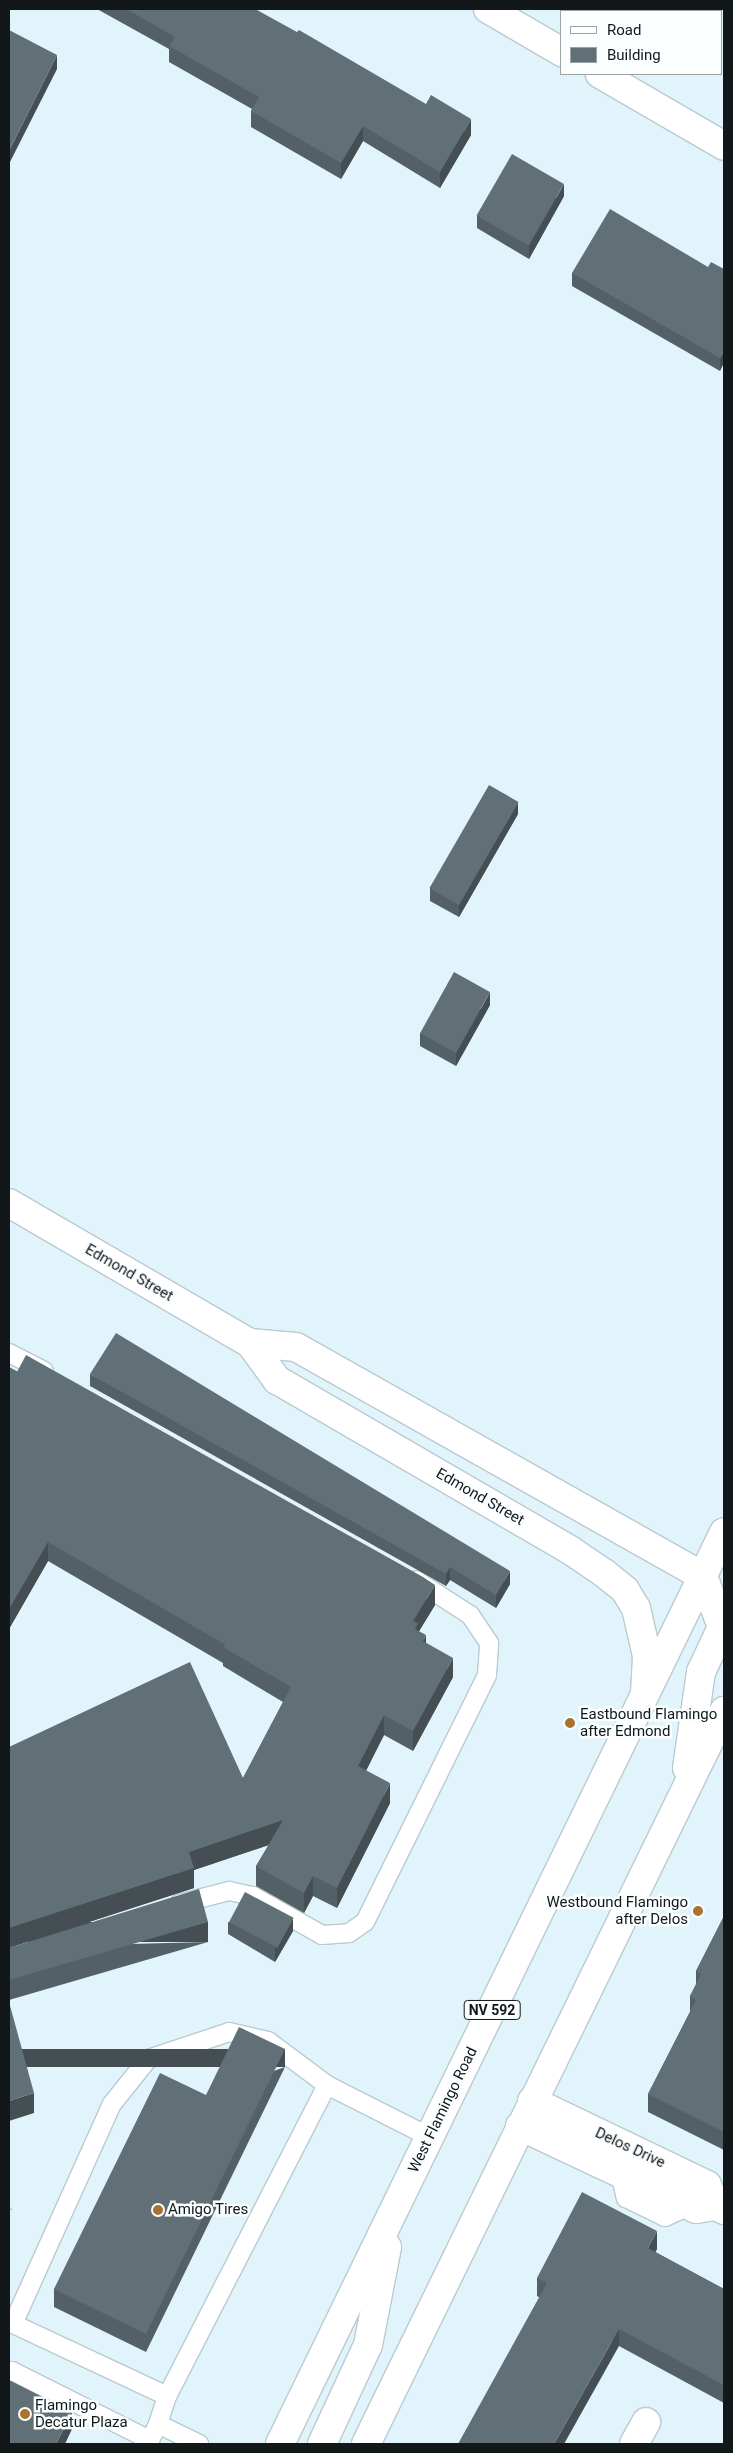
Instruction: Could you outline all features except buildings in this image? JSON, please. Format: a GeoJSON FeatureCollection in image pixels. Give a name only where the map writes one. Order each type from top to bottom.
{"type":"FeatureCollection","features":[{"type":"Feature","properties":{"kind":"main road"},"geometry":{"type":"LineString","coordinates":[[488,9],[560,51]]}},
{"type":"Feature","properties":{"kind":"main road"},"geometry":{"type":"LineString","coordinates":[[602,75],[724,146]]}},
{"type":"Feature","properties":{"kind":"main road","name":"Edmond Street"},"geometry":{"type":"LineString","coordinates":[[9,1203],[250,1343],[277,1380],[570,1550],[625,1590],[636,1608],[643,1633],[647,1656],[646,1694]]}},
{"type":"Feature","properties":{"kind":"main road","name":"Edmond Street"},"geometry":{"type":"LineString","coordinates":[[250,1343],[296,1347],[703,1576]]}},
{"type":"Feature","properties":{"kind":"main road","name":"West Flamingo Road"},"geometry":{"type":"LineString","coordinates":[[280,2444],[724,1532]]}},
{"type":"Feature","properties":{"kind":"main road"},"geometry":{"type":"LineString","coordinates":[[683,1792],[701,1672],[722,1627],[703,1576]]}},
{"type":"Feature","properties":{"kind":"main road"},"geometry":{"type":"LineString","coordinates":[[366,2444],[724,1711]]}},
{"type":"Feature","properties":{"kind":"main road","name":"Delos Drive"},"geometry":{"type":"LineString","coordinates":[[520,2126],[696,2209],[720,2208],[708,2185],[532,2101]]}},
{"type":"Feature","properties":{"kind":"main road"},"geometry":{"type":"LineString","coordinates":[[322,2444],[368,2345],[395,2209]]}},
{"type":"Feature","properties":{"kind":"lane"},"geometry":{"type":"LineString","coordinates":[[9,1352],[56,1378]]}},
{"type":"Feature","properties":{"kind":"lane"},"geometry":{"type":"LineString","coordinates":[[160,1910],[229,1891],[253,1896],[322,1935],[349,1933],[365,1922],[487,1675],[490,1643],[470,1616],[403,1573]]}},
{"type":"Feature","properties":{"kind":"lane"},"geometry":{"type":"LineString","coordinates":[[167,2396],[12,2324],[112,2104],[148,2058],[229,2032],[268,2040],[327,2086],[430,2137]]}},
{"type":"Feature","properties":{"kind":"lane"},"geometry":{"type":"LineString","coordinates":[[9,2372],[12,2371],[149,2442],[158,2424],[167,2396],[327,2086]]}},
{"type":"Feature","properties":{"kind":"lane"},"geometry":{"type":"LineString","coordinates":[[644,2185],[656,2160]]}},
{"type":"Feature","properties":{"kind":"lane"},"geometry":{"type":"LineString","coordinates":[[620,2173],[626,2198],[665,2217],[689,2206]]}},
{"type":"Feature","properties":{"kind":"lane"},"geometry":{"type":"LineString","coordinates":[[158,2424],[199,2444]]}},
{"type":"Feature","properties":{"kind":"path"},"geometry":{"type":"LineString","coordinates":[[9,2206],[11,2208],[9,2213]]}},
{"type":"Feature","properties":{"kind":"place","name":"Eastbound Flamingo after Edmond"},"geometry":{"type":"Point","coordinates":[570,1723]}},
{"type":"Feature","properties":{"kind":"place","name":"Westbound Flamingo after Delos"},"geometry":{"type":"Point","coordinates":[698,1911]}},
{"type":"Feature","properties":{"kind":"place","name":"Amigo Tires"},"geometry":{"type":"Point","coordinates":[158,2210]}},
{"type":"Feature","properties":{"kind":"place","name":"Flamingo Decatur Plaza"},"geometry":{"type":"Point","coordinates":[25,2414]}}]}
